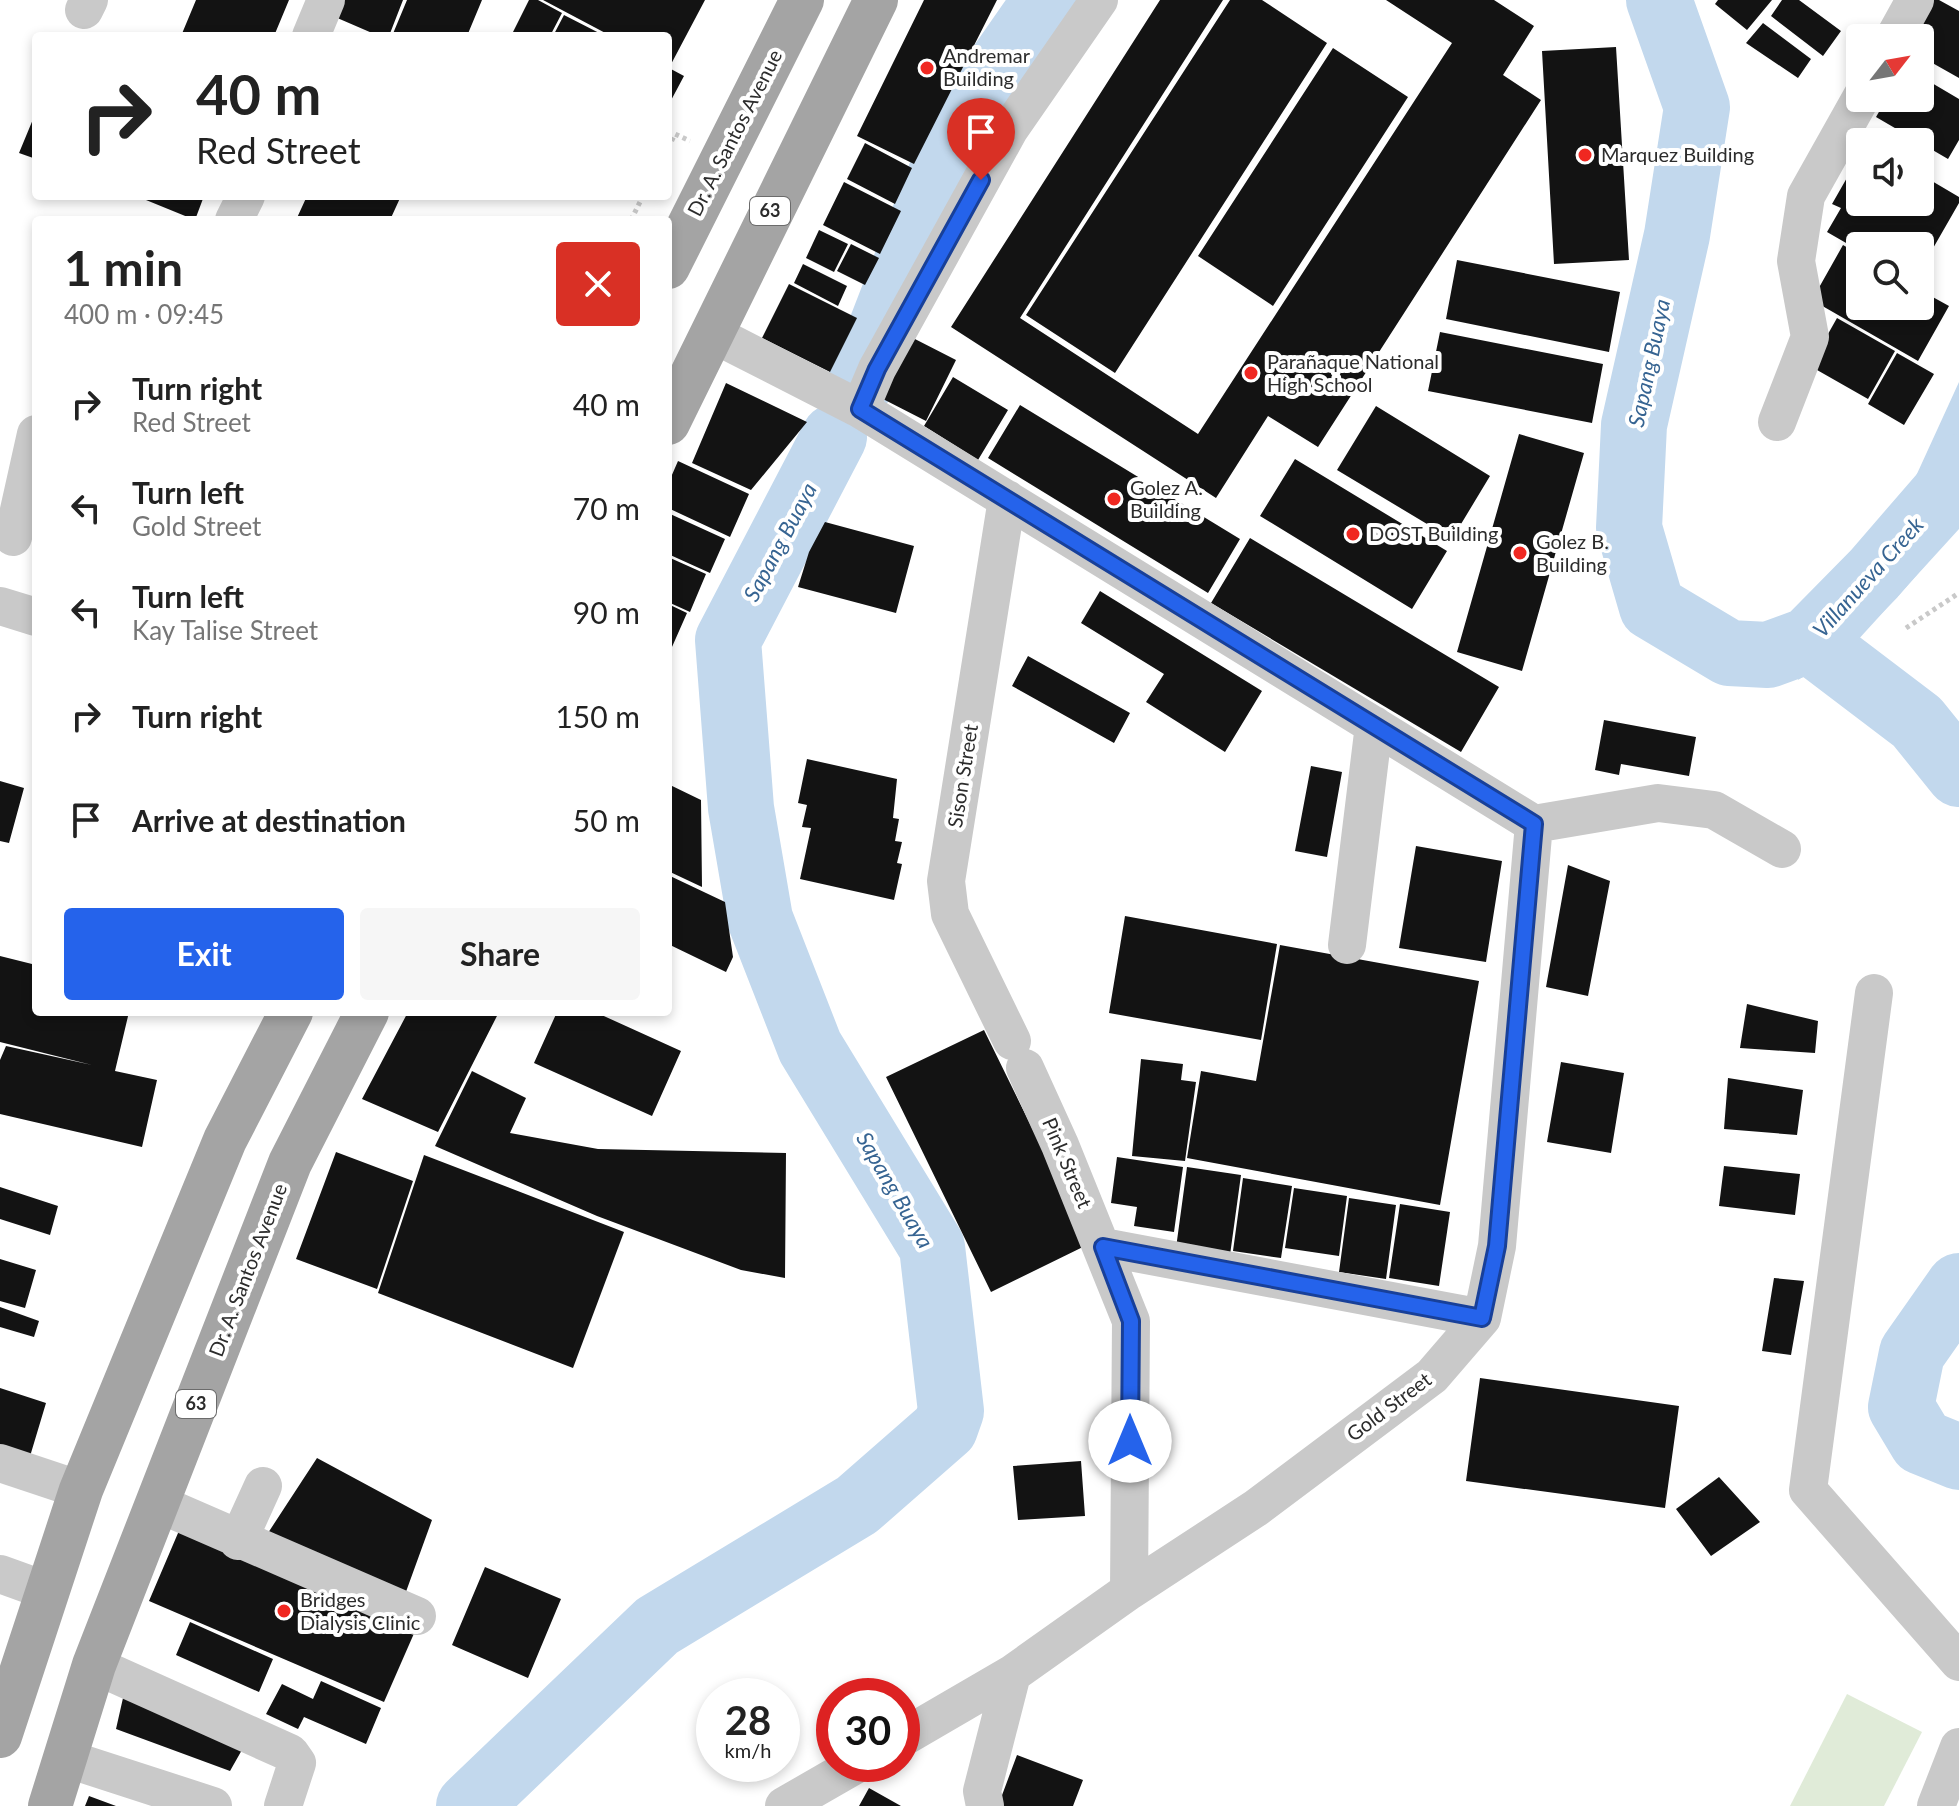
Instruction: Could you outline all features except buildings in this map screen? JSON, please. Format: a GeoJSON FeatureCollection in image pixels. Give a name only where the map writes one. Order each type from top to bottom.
{"type":"FeatureCollection","features":[{"type":"Feature","properties":{"kind":"main road","name":"Dr. A. Santos Avenue"},"geometry":{"type":"LineString","coordinates":[[672,259],[802,0]]}},
{"type":"Feature","properties":{"kind":"main road","name":"63"},"geometry":{"type":"LineString","coordinates":[[672,415],[876,0]]}},
{"type":"Feature","properties":{"kind":"main road"},"geometry":{"type":"LineString","coordinates":[[0,1736],[50,1592],[81,1490],[225,1140],[289,1016]]}},
{"type":"Feature","properties":{"kind":"main road","name":"Dr. A. Santos Avenue"},"geometry":{"type":"LineString","coordinates":[[50,1806],[94,1665],[290,1163],[365,1016]]}},
{"type":"Feature","properties":{"kind":"main road"},"geometry":{"type":"LineString","coordinates":[[187,1235],[253,1258]]}},
{"type":"Feature","properties":{"kind":"street"},"geometry":{"type":"LineString","coordinates":[[313,32],[326,0]]}},
{"type":"Feature","properties":{"kind":"street"},"geometry":{"type":"LineString","coordinates":[[860,409],[877,369],[1009,130],[1099,0]]}},
{"type":"Feature","properties":{"kind":"street"},"geometry":{"type":"LineString","coordinates":[[1902,24],[1915,0]]}},
{"type":"Feature","properties":{"kind":"street"},"geometry":{"type":"LineString","coordinates":[[1777,422],[1810,337],[1796,261],[1806,196],[1853,112]]}},
{"type":"Feature","properties":{"kind":"street"},"geometry":{"type":"LineString","coordinates":[[713,334],[860,409],[1534,824],[1658,803],[1714,810],[1782,849]]}},
{"type":"Feature","properties":{"kind":"street"},"geometry":{"type":"LineString","coordinates":[[13,537],[32,452]]}},
{"type":"Feature","properties":{"kind":"street","name":"Sison Street"},"geometry":{"type":"LineString","coordinates":[[1007,499],[946,881],[950,914],[1018,1055]]}},
{"type":"Feature","properties":{"kind":"street"},"geometry":{"type":"LineString","coordinates":[[0,606],[32,616]]}},
{"type":"Feature","properties":{"kind":"street"},"geometry":{"type":"LineString","coordinates":[[1347,945],[1374,725]]}},
{"type":"Feature","properties":{"kind":"street","name":"Gold Street"},"geometry":{"type":"LineString","coordinates":[[920,1728],[1012,1674],[1129,1591],[1256,1508],[1432,1376],[1482,1318],[1497,1246],[1534,824]]}},
{"type":"Feature","properties":{"kind":"street"},"geometry":{"type":"LineString","coordinates":[[1874,993],[1808,1490],[1959,1662]]}},
{"type":"Feature","properties":{"kind":"street","name":"Pink Street"},"geometry":{"type":"LineString","coordinates":[[1018,1055],[1103,1247],[1131,1321],[1129,1591]]}},
{"type":"Feature","properties":{"kind":"street"},"geometry":{"type":"LineString","coordinates":[[1103,1247],[1482,1318]]}},
{"type":"Feature","properties":{"kind":"street"},"geometry":{"type":"LineString","coordinates":[[0,1463],[81,1490]]}},
{"type":"Feature","properties":{"kind":"street"},"geometry":{"type":"LineString","coordinates":[[238,1541],[263,1486]]}},
{"type":"Feature","properties":{"kind":"street"},"geometry":{"type":"LineString","coordinates":[[157,1503],[238,1541],[417,1616]]}},
{"type":"Feature","properties":{"kind":"street"},"geometry":{"type":"LineString","coordinates":[[0,1574],[50,1592]]}},
{"type":"Feature","properties":{"kind":"street"},"geometry":{"type":"LineString","coordinates":[[94,1665],[290,1753],[297,1763],[283,1806]]}},
{"type":"Feature","properties":{"kind":"street"},"geometry":{"type":"LineString","coordinates":[[985,1806],[982,1791],[1012,1674]]}},
{"type":"Feature","properties":{"kind":"street"},"geometry":{"type":"LineString","coordinates":[[1936,1806],[1959,1747]]}},
{"type":"Feature","properties":{"kind":"street"},"geometry":{"type":"LineString","coordinates":[[65,1758],[213,1806]]}},
{"type":"Feature","properties":{"kind":"street"},"geometry":{"type":"LineString","coordinates":[[784,1806],[826,1782]]}},
{"type":"Feature","properties":{"kind":"path"},"geometry":{"type":"LineString","coordinates":[[672,140],[675,134]]}},
{"type":"Feature","properties":{"kind":"path"},"geometry":{"type":"LineString","coordinates":[[1906,628],[1959,593]]}},
{"type":"Feature","properties":{"kind":"green space"},"geometry":{"type":"Polygon","coordinates":[[[1847,1694],[1922,1732],[1884,1806],[1790,1806],[1847,1694]]]}},
{"type":"Feature","properties":{"kind":"water"},"geometry":{"type":"Polygon","coordinates":[[[1959,382],[1959,529],[1856,642],[1798,680],[1815,605],[1857,559],[1916,476],[1959,382]]]}},
{"type":"Feature","properties":{"kind":"waterway","name":"Sapang Buaya"},"geometry":{"type":"LineString","coordinates":[[858,388],[961,122],[1046,0]]}},
{"type":"Feature","properties":{"kind":"waterway","name":"Sapang Buaya"},"geometry":{"type":"LineString","coordinates":[[1659,0],[1697,107],[1677,235],[1634,425],[1629,528],[1652,607],[1729,653],[1768,655],[1809,640],[1874,574],[1951,485],[1959,467]]}},
{"type":"Feature","properties":{"kind":"waterway","name":"Sapang Buaya"},"geometry":{"type":"LineString","coordinates":[[469,1806],[657,1626],[857,1505],[945,1428],[951,1411],[932,1247],[810,1047],[760,919],[741,808],[728,640],[834,437]]}},
{"type":"Feature","properties":{"kind":"waterway","name":"Villanueva Creek"},"geometry":{"type":"LineString","coordinates":[[1809,640],[1917,722],[1959,774]]}},
{"type":"Feature","properties":{"kind":"waterway","name":"Villanueva Creek"},"geometry":{"type":"LineString","coordinates":[[1959,1286],[1912,1353],[1901,1407],[1922,1442],[1959,1457]]}},
{"type":"Feature","properties":{"kind":"place","name":"Andremar Building"},"geometry":{"type":"Point","coordinates":[927,68]}},
{"type":"Feature","properties":{"kind":"place","name":"Marquez Building"},"geometry":{"type":"Point","coordinates":[1585,155]}},
{"type":"Feature","properties":{"kind":"place","name":"Parañaque National High School"},"geometry":{"type":"Point","coordinates":[1251,373]}},
{"type":"Feature","properties":{"kind":"place","name":"Golez A. Building"},"geometry":{"type":"Point","coordinates":[1114,499]}},
{"type":"Feature","properties":{"kind":"place","name":"DOST Building"},"geometry":{"type":"Point","coordinates":[1353,534]}},
{"type":"Feature","properties":{"kind":"place","name":"Golez B. Building"},"geometry":{"type":"Point","coordinates":[1520,553]}},
{"type":"Feature","properties":{"kind":"place","name":"Bridges Dialysis Clinic"},"geometry":{"type":"Point","coordinates":[284,1611]}},
{"type":"Feature","properties":{"kind":"route"},"geometry":{"type":"LineString","coordinates":[[981,180],[877,369],[860,409],[1534,824],[1497,1246],[1482,1318],[1103,1247],[1131,1321],[1130,1441]]}}]}
